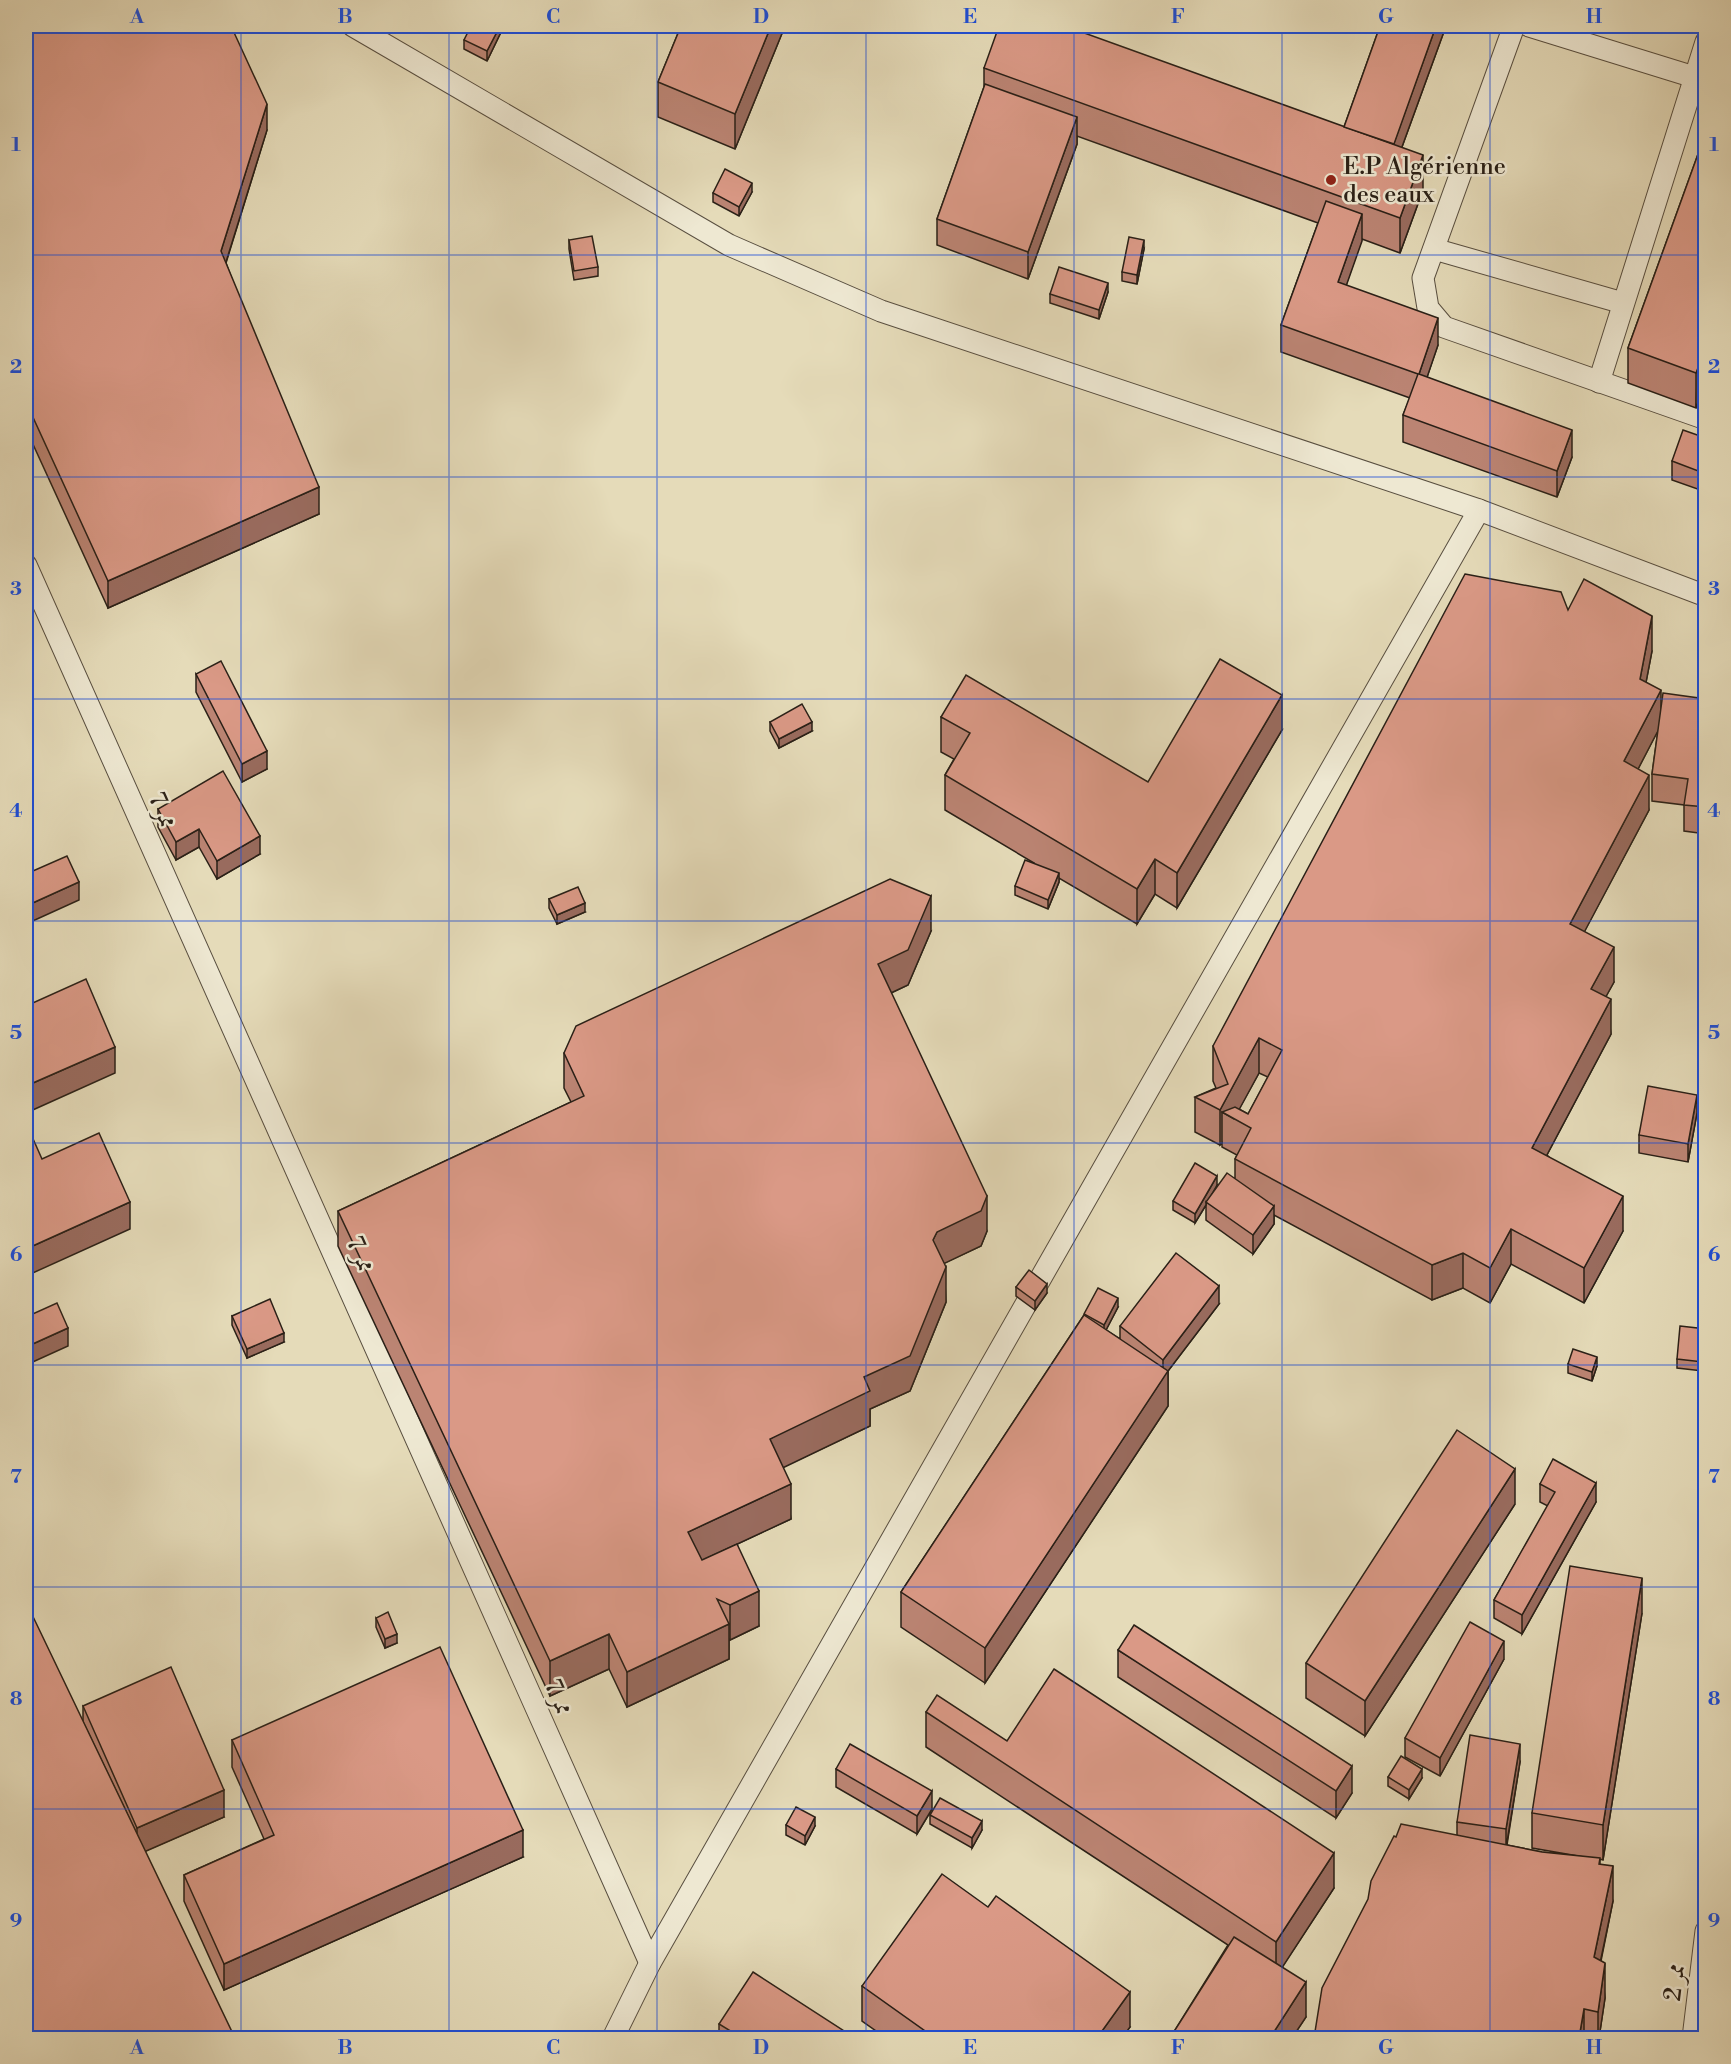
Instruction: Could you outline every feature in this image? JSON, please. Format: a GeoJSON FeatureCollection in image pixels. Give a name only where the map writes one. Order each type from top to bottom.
{"type":"FeatureCollection","features":[{"type":"Feature","properties":{"kind":"lane"},"geometry":{"type":"LineString","coordinates":[[353,26],[729,244],[870,306],[1479,510],[1706,596]]}},
{"type":"Feature","properties":{"kind":"lane"},"geometry":{"type":"LineString","coordinates":[[1514,26],[1423,278],[1428,308],[1444,327],[1706,419]]}},
{"type":"Feature","properties":{"kind":"lane"},"geometry":{"type":"LineString","coordinates":[[1529,26],[1694,77]]}},
{"type":"Feature","properties":{"kind":"lane"},"geometry":{"type":"LineString","coordinates":[[1599,382],[1706,42]]}},
{"type":"Feature","properties":{"kind":"lane"},"geometry":{"type":"LineString","coordinates":[[1434,249],[1623,303]]}},
{"type":"Feature","properties":{"kind":"lane"},"geometry":{"type":"LineString","coordinates":[[613,2038],[650,1963],[1479,510]]}},
{"type":"Feature","properties":{"kind":"lane","name":"ممر 7"},"geometry":{"type":"LineString","coordinates":[[26,565],[650,1963]]}},
{"type":"Feature","properties":{"kind":"lane","name":"ممر 2"},"geometry":{"type":"LineString","coordinates":[[1693,2038],[1706,1931]]}},
{"type":"Feature","properties":{"kind":"building"},"geometry":{"type":"Polygon","coordinates":[[[26,26],[231,26],[267,104],[221,251],[319,487],[108,581],[26,402],[26,26]]]}},
{"type":"Feature","properties":{"kind":"building"},"geometry":{"type":"Polygon","coordinates":[[[471,26],[500,26],[487,51],[464,40],[471,26]]]}},
{"type":"Feature","properties":{"kind":"building"},"geometry":{"type":"Polygon","coordinates":[[[681,26],[771,26],[735,114],[658,82],[681,26]]]}},
{"type":"Feature","properties":{"kind":"building"},"geometry":{"type":"Polygon","coordinates":[[[999,26],[1065,26],[1423,155],[1400,218],[984,68],[999,26]]]}},
{"type":"Feature","properties":{"kind":"building"},"geometry":{"type":"Polygon","coordinates":[[[1380,26],[1436,26],[1394,144],[1344,127],[1380,26]]]}},
{"type":"Feature","properties":{"kind":"building"},"geometry":{"type":"Polygon","coordinates":[[[985,84],[1077,117],[1028,252],[937,219],[985,84]]]}},
{"type":"Feature","properties":{"kind":"building"},"geometry":{"type":"Polygon","coordinates":[[[1706,132],[1706,347],[1696,373],[1628,348],[1706,132]]]}},
{"type":"Feature","properties":{"kind":"building"},"geometry":{"type":"Polygon","coordinates":[[[725,169],[752,183],[739,207],[713,193],[725,169]]]}},
{"type":"Feature","properties":{"kind":"building"},"geometry":{"type":"Polygon","coordinates":[[[1326,201],[1362,214],[1338,282],[1438,318],[1419,374],[1572,430],[1557,471],[1403,415],[1418,374],[1281,325],[1326,201]]]}},
{"type":"Feature","properties":{"kind":"building"},"geometry":{"type":"Polygon","coordinates":[[[592,236],[598,267],[574,271],[569,240],[592,236]]]}},
{"type":"Feature","properties":{"kind":"building"},"geometry":{"type":"Polygon","coordinates":[[[1129,237],[1144,240],[1137,275],[1122,272],[1129,237]]]}},
{"type":"Feature","properties":{"kind":"building"},"geometry":{"type":"Polygon","coordinates":[[[1059,267],[1108,283],[1099,310],[1050,294],[1059,267]]]}},
{"type":"Feature","properties":{"kind":"building"},"geometry":{"type":"Polygon","coordinates":[[[1683,430],[1706,438],[1706,474],[1672,461],[1683,430]]]}},
{"type":"Feature","properties":{"kind":"building"},"geometry":{"type":"Polygon","coordinates":[[[1465,574],[1561,592],[1568,610],[1584,579],[1652,616],[1640,679],[1661,690],[1624,761],[1649,775],[1570,924],[1614,947],[1591,989],[1611,999],[1532,1148],[1623,1196],[1584,1268],[1511,1229],[1490,1268],[1463,1253],[1432,1265],[1235,1159],[1251,1128],[1222,1112],[1235,1107],[1248,1114],[1282,1050],[1259,1038],[1220,1110],[1195,1097],[1228,1084],[1213,1046],[1465,574]]]}},
{"type":"Feature","properties":{"kind":"building"},"geometry":{"type":"Polygon","coordinates":[[[1220,659],[1282,695],[1177,873],[1155,859],[1137,889],[945,775],[970,733],[941,717],[966,675],[1148,782],[1220,659]]]}},
{"type":"Feature","properties":{"kind":"building"},"geometry":{"type":"Polygon","coordinates":[[[221,661],[267,751],[242,764],[196,674],[221,661]]]}},
{"type":"Feature","properties":{"kind":"building"},"geometry":{"type":"Polygon","coordinates":[[[1663,693],[1706,699],[1706,807],[1684,805],[1688,779],[1652,774],[1663,693]]]}},
{"type":"Feature","properties":{"kind":"building"},"geometry":{"type":"Polygon","coordinates":[[[802,704],[812,722],[779,739],[770,722],[802,704]]]}},
{"type":"Feature","properties":{"kind":"building"},"geometry":{"type":"Polygon","coordinates":[[[223,771],[260,836],[217,861],[199,829],[176,842],[158,809],[223,771]]]}},
{"type":"Feature","properties":{"kind":"building"},"geometry":{"type":"Polygon","coordinates":[[[67,856],[79,882],[26,906],[26,874],[67,856]]]}},
{"type":"Feature","properties":{"kind":"building"},"geometry":{"type":"Polygon","coordinates":[[[1025,860],[1059,873],[1048,900],[1015,886],[1025,860]]]}},
{"type":"Feature","properties":{"kind":"building"},"geometry":{"type":"Polygon","coordinates":[[[890,879],[931,896],[908,950],[878,964],[987,1196],[981,1211],[937,1232],[933,1240],[946,1267],[910,1356],[864,1377],[870,1391],[770,1439],[791,1484],[688,1532],[702,1560],[737,1544],[759,1591],[730,1605],[717,1599],[729,1624],[627,1672],[609,1634],[550,1661],[338,1211],[584,1096],[564,1053],[576,1026],[890,879]]]}},
{"type":"Feature","properties":{"kind":"building"},"geometry":{"type":"Polygon","coordinates":[[[578,887],[585,903],[557,915],[549,899],[578,887]]]}},
{"type":"Feature","properties":{"kind":"building"},"geometry":{"type":"Polygon","coordinates":[[[86,979],[115,1047],[26,1086],[26,1006],[86,979]]]}},
{"type":"Feature","properties":{"kind":"building"},"geometry":{"type":"Polygon","coordinates":[[[1648,1086],[1697,1095],[1688,1144],[1639,1135],[1648,1086]]]}},
{"type":"Feature","properties":{"kind":"building"},"geometry":{"type":"Polygon","coordinates":[[[26,1123],[42,1159],[99,1133],[130,1202],[26,1249],[26,1123]]]}},
{"type":"Feature","properties":{"kind":"building"},"geometry":{"type":"Polygon","coordinates":[[[1195,1163],[1217,1176],[1195,1214],[1173,1201],[1195,1163]]]}},
{"type":"Feature","properties":{"kind":"building"},"geometry":{"type":"Polygon","coordinates":[[[1227,1173],[1274,1206],[1253,1235],[1206,1202],[1227,1173]]]}},
{"type":"Feature","properties":{"kind":"building"},"geometry":{"type":"Polygon","coordinates":[[[1176,1253],[1219,1286],[1163,1360],[1120,1326],[1176,1253]]]}},
{"type":"Feature","properties":{"kind":"building"},"geometry":{"type":"Polygon","coordinates":[[[1029,1270],[1047,1284],[1035,1301],[1016,1287],[1029,1270]]]}},
{"type":"Feature","properties":{"kind":"building"},"geometry":{"type":"Polygon","coordinates":[[[1098,1288],[1118,1298],[1104,1325],[1084,1314],[1098,1288]]]}},
{"type":"Feature","properties":{"kind":"building"},"geometry":{"type":"Polygon","coordinates":[[[270,1299],[284,1333],[247,1349],[232,1316],[270,1299]]]}},
{"type":"Feature","properties":{"kind":"building"},"geometry":{"type":"Polygon","coordinates":[[[57,1303],[68,1328],[26,1347],[26,1317],[57,1303]]]}},
{"type":"Feature","properties":{"kind":"building"},"geometry":{"type":"Polygon","coordinates":[[[1084,1315],[1168,1371],[985,1648],[901,1592],[1084,1315]]]}},
{"type":"Feature","properties":{"kind":"building"},"geometry":{"type":"Polygon","coordinates":[[[1680,1326],[1706,1329],[1703,1362],[1677,1359],[1680,1326]]]}},
{"type":"Feature","properties":{"kind":"building"},"geometry":{"type":"Polygon","coordinates":[[[1573,1349],[1597,1357],[1592,1372],[1568,1364],[1573,1349]]]}},
{"type":"Feature","properties":{"kind":"building"},"geometry":{"type":"Polygon","coordinates":[[[1457,1430],[1515,1469],[1365,1701],[1306,1663],[1457,1430]]]}},
{"type":"Feature","properties":{"kind":"building"},"geometry":{"type":"Polygon","coordinates":[[[1553,1459],[1596,1483],[1522,1615],[1494,1600],[1555,1492],[1540,1484],[1553,1459]]]}},
{"type":"Feature","properties":{"kind":"building"},"geometry":{"type":"Polygon","coordinates":[[[1570,1566],[1642,1578],[1603,1825],[1532,1813],[1570,1566]]]}},
{"type":"Feature","properties":{"kind":"building"},"geometry":{"type":"Polygon","coordinates":[[[26,1602],[235,2038],[26,2038],[26,1602]]]}},
{"type":"Feature","properties":{"kind":"building"},"geometry":{"type":"Polygon","coordinates":[[[388,1612],[397,1634],[385,1639],[376,1618],[388,1612]]]}},
{"type":"Feature","properties":{"kind":"building"},"geometry":{"type":"Polygon","coordinates":[[[1470,1622],[1504,1641],[1440,1758],[1405,1738],[1470,1622]]]}},
{"type":"Feature","properties":{"kind":"building"},"geometry":{"type":"Polygon","coordinates":[[[1134,1625],[1352,1766],[1336,1791],[1118,1650],[1134,1625]]]}},
{"type":"Feature","properties":{"kind":"building"},"geometry":{"type":"Polygon","coordinates":[[[440,1647],[523,1830],[224,1964],[184,1875],[274,1835],[232,1740],[440,1647]]]}},
{"type":"Feature","properties":{"kind":"building"},"geometry":{"type":"Polygon","coordinates":[[[171,1667],[224,1790],[137,1828],[83,1706],[171,1667]]]}},
{"type":"Feature","properties":{"kind":"building"},"geometry":{"type":"Polygon","coordinates":[[[1054,1669],[1334,1853],[1276,1942],[926,1712],[937,1695],[1007,1741],[1054,1669]]]}},
{"type":"Feature","properties":{"kind":"building"},"geometry":{"type":"Polygon","coordinates":[[[1470,1735],[1520,1744],[1506,1829],[1457,1822],[1470,1735]]]}},
{"type":"Feature","properties":{"kind":"building"},"geometry":{"type":"Polygon","coordinates":[[[850,1744],[932,1791],[917,1816],[836,1769],[850,1744]]]}},
{"type":"Feature","properties":{"kind":"building"},"geometry":{"type":"Polygon","coordinates":[[[1401,1756],[1422,1769],[1409,1790],[1388,1777],[1401,1756]]]}},
{"type":"Feature","properties":{"kind":"building"},"geometry":{"type":"Polygon","coordinates":[[[940,1798],[982,1821],[972,1838],[930,1815],[940,1798]]]}},
{"type":"Feature","properties":{"kind":"building"},"geometry":{"type":"Polygon","coordinates":[[[796,1807],[815,1817],[805,1836],[786,1825],[796,1807]]]}},
{"type":"Feature","properties":{"kind":"building"},"geometry":{"type":"Polygon","coordinates":[[[1401,1824],[1542,1852],[1600,1858],[1599,1864],[1613,1866],[1594,1957],[1605,1963],[1598,2012],[1584,2009],[1579,2038],[1314,2038],[1322,1988],[1368,1899],[1371,1881],[1401,1824]]]}},
{"type":"Feature","properties":{"kind":"building"},"geometry":{"type":"Polygon","coordinates":[[[942,1874],[988,1907],[996,1896],[1130,1992],[1097,2038],[935,2038],[862,1986],[942,1874]]]}},
{"type":"Feature","properties":{"kind":"building"},"geometry":{"type":"Polygon","coordinates":[[[1234,1937],[1306,1982],[1270,2038],[1170,2038],[1234,1937]]]}},
{"type":"Feature","properties":{"kind":"building"},"geometry":{"type":"Polygon","coordinates":[[[753,1972],[855,2038],[742,2038],[719,2024],[753,1972]]]}},
{"type":"Feature","properties":{"kind":"place","name":"E.P Algérienne des eaux"},"geometry":{"type":"Point","coordinates":[1331,180]}}]}
